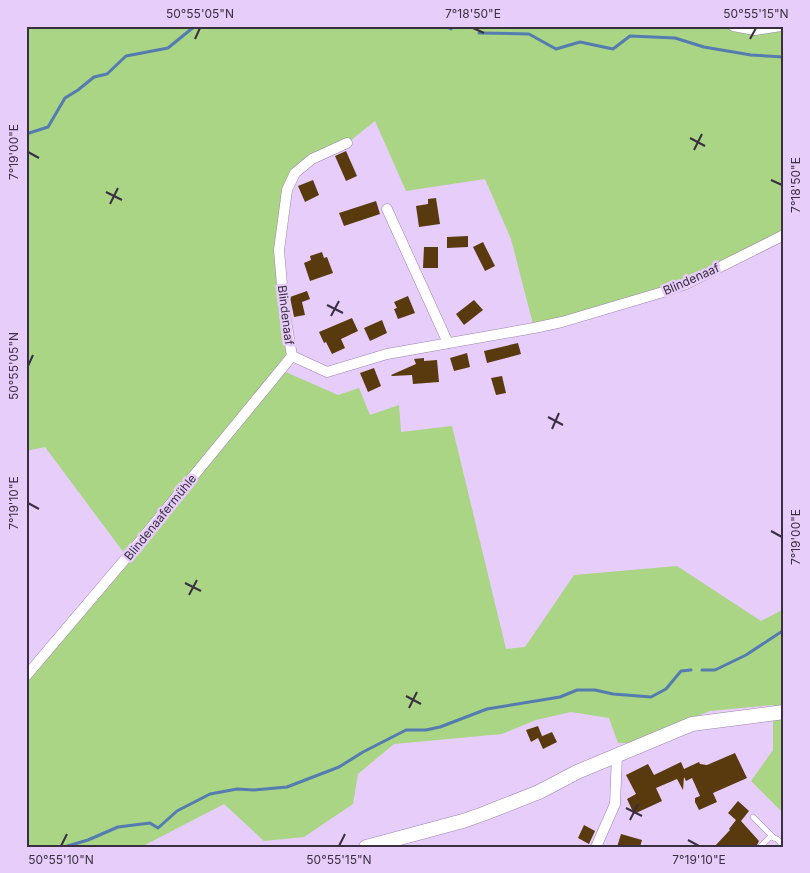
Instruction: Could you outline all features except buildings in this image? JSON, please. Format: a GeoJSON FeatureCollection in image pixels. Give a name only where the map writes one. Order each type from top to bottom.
{"type":"FeatureCollection","features":[{"type":"Feature","properties":{"kind":"main road"},"geometry":{"type":"LineString","coordinates":[[366,847],[483,814],[539,792],[578,772],[692,724],[784,712]]}},
{"type":"Feature","properties":{"kind":"street"},"geometry":{"type":"LineString","coordinates":[[733,26],[755,30],[781,26]]}},
{"type":"Feature","properties":{"kind":"street","name":"Blindenaaf"},"geometry":{"type":"LineString","coordinates":[[347,143],[312,159],[296,173],[287,190],[279,250],[284,309],[292,356],[327,372],[387,354],[562,322],[672,290],[784,235]]}},
{"type":"Feature","properties":{"kind":"street"},"geometry":{"type":"LineString","coordinates":[[387,209],[448,343]]}},
{"type":"Feature","properties":{"kind":"street","name":"Blindenaafermühle"},"geometry":{"type":"LineString","coordinates":[[26,676],[127,557],[292,356]]}},
{"type":"Feature","properties":{"kind":"street"},"geometry":{"type":"LineString","coordinates":[[596,847],[615,804],[617,755]]}},
{"type":"Feature","properties":{"kind":"lane"},"geometry":{"type":"LineString","coordinates":[[753,817],[784,847]]}},
{"type":"Feature","properties":{"kind":"lane"},"geometry":{"type":"LineString","coordinates":[[760,847],[772,836],[774,838]]}},
{"type":"Feature","properties":{"kind":"green space"},"geometry":{"type":"Polygon","coordinates":[[[26,26],[784,26],[784,232],[700,277],[534,328],[511,239],[485,179],[406,191],[375,121],[350,141],[295,173],[279,250],[292,356],[281,370],[338,395],[359,388],[370,415],[399,405],[401,432],[452,426],[506,649],[525,647],[574,575],[677,566],[761,621],[784,609],[784,814],[751,781],[773,750],[773,705],[710,711],[630,743],[618,743],[609,718],[571,712],[536,720],[502,734],[394,744],[358,774],[353,804],[304,837],[264,841],[224,804],[141,847],[26,847],[26,676],[127,557],[45,447],[26,451],[26,26]]]}},
{"type":"Feature","properties":{"kind":"waterway"},"geometry":{"type":"LineString","coordinates":[[26,134],[48,127],[65,98],[94,77],[107,74],[126,56],[168,48],[196,26]]}},
{"type":"Feature","properties":{"kind":"waterway"},"geometry":{"type":"LineString","coordinates":[[270,26],[275,26]]}},
{"type":"Feature","properties":{"kind":"waterway"},"geometry":{"type":"LineString","coordinates":[[445,26],[451,29]]}},
{"type":"Feature","properties":{"kind":"waterway"},"geometry":{"type":"LineString","coordinates":[[479,33],[529,34],[556,49],[580,42],[613,49],[630,36],[675,38],[704,47],[751,55],[784,57]]}},
{"type":"Feature","properties":{"kind":"waterway"},"geometry":{"type":"LineString","coordinates":[[702,670],[715,670],[746,655],[784,630]]}},
{"type":"Feature","properties":{"kind":"waterway"},"geometry":{"type":"LineString","coordinates":[[64,847],[88,840],[118,827],[150,823],[158,828],[177,811],[210,794],[237,789],[254,790],[287,787],[339,767],[363,752],[406,730],[426,730],[440,727],[487,709],[560,697],[577,690],[595,690],[613,694],[651,697],[666,689],[681,671],[691,670]]}}]}
